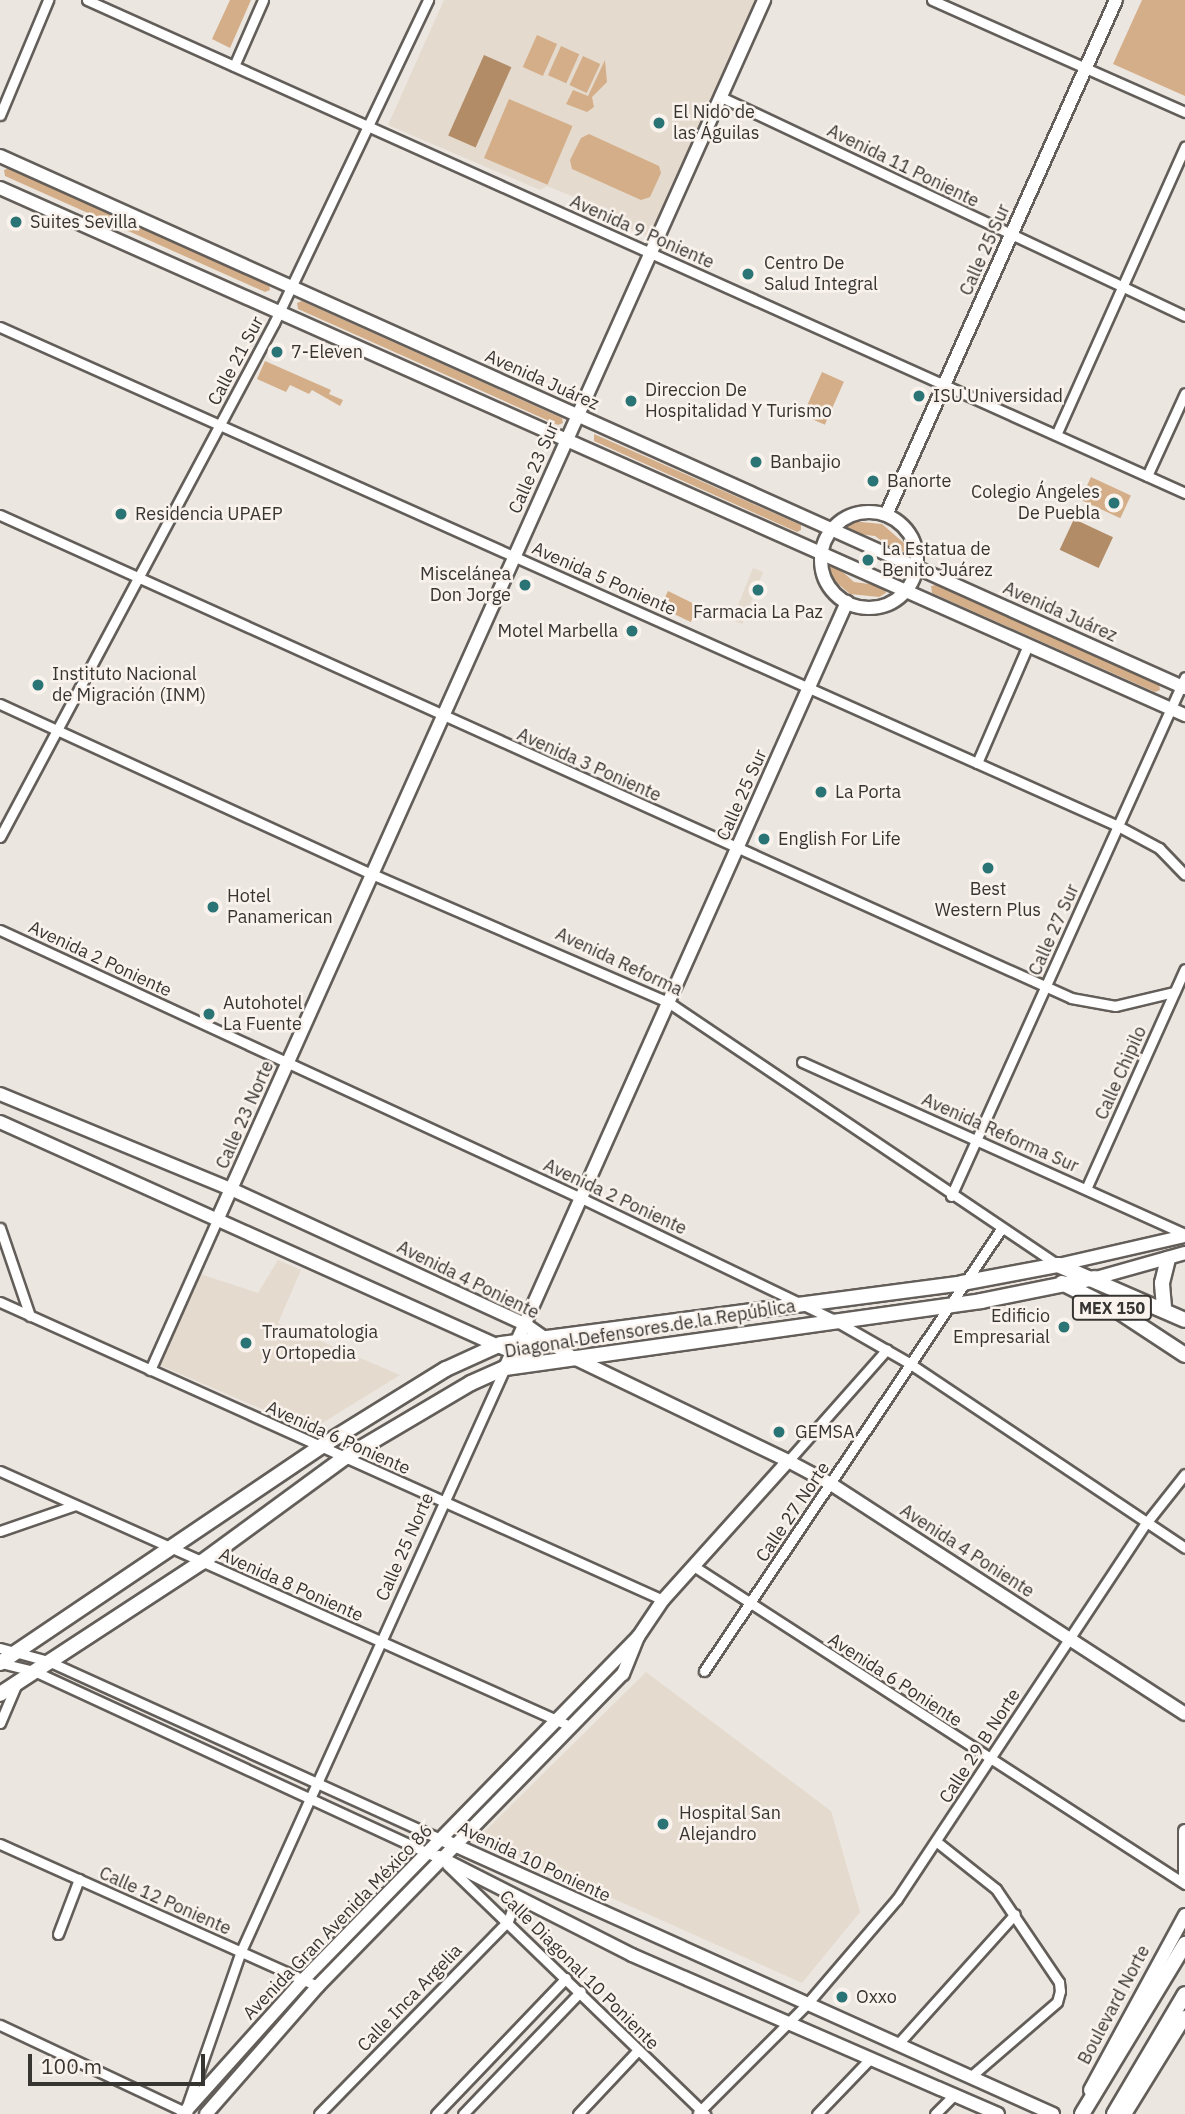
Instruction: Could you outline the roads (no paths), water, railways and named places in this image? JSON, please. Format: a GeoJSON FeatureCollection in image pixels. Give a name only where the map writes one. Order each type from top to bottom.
{"type":"FeatureCollection","features":[{"type":"Feature","properties":{"kind":"main road","name":"Calle 23 Sur"},"geometry":{"type":"LineString","coordinates":[[372,874],[764,0]]}},
{"type":"Feature","properties":{"kind":"main road","name":"Calle 25 Sur"},"geometry":{"type":"LineString","coordinates":[[886,515],[1116,0]]}},
{"type":"Feature","properties":{"kind":"main road","name":"Avenida Juárez"},"geometry":{"type":"LineString","coordinates":[[0,156],[917,567],[1184,683]]}},
{"type":"Feature","properties":{"kind":"main road"},"geometry":{"type":"LineString","coordinates":[[0,188],[1185,715]]}},
{"type":"Feature","properties":{"kind":"main road"},"geometry":{"type":"LineString","coordinates":[[857,514],[886,515],[907,530],[917,567],[906,590],[872,607],[847,602],[828,585],[822,553],[832,529],[857,514]]}},
{"type":"Feature","properties":{"kind":"main road","name":"Calle 25 Sur"},"geometry":{"type":"LineString","coordinates":[[668,1002],[847,602]]}},
{"type":"Feature","properties":{"kind":"main road","name":"Calle 23 Norte"},"geometry":{"type":"LineString","coordinates":[[218,1218],[372,874]]}},
{"type":"Feature","properties":{"kind":"main road","name":"Calle 25 Norte"},"geometry":{"type":"LineString","coordinates":[[505,1368],[510,1345],[523,1323],[581,1198],[668,1002]]}},
{"type":"Feature","properties":{"kind":"main road","name":"Avenida 4 Poniente"},"geometry":{"type":"LineString","coordinates":[[0,1094],[231,1189],[523,1323],[570,1356],[788,1461],[831,1484],[1185,1714]]}},
{"type":"Feature","properties":{"kind":"main road"},"geometry":{"type":"LineString","coordinates":[[0,1122],[510,1345],[534,1362]]}},
{"type":"Feature","properties":{"kind":"main road","name":"Diagonal Defensores de la República"},"geometry":{"type":"LineString","coordinates":[[0,1663],[7,1651],[173,1549],[320,1447],[446,1369],[510,1345],[545,1338],[962,1283],[1035,1271],[1185,1235]]}},
{"type":"Feature","properties":{"kind":"main road","name":"Diagonal Defensores de la República"},"geometry":{"type":"LineString","coordinates":[[0,1694],[202,1562],[344,1458],[471,1382],[505,1368],[570,1356],[946,1306],[1096,1278],[1185,1253]]}},
{"type":"Feature","properties":{"kind":"main road"},"geometry":{"type":"LineString","coordinates":[[1164,1307],[1162,1283],[1168,1259]]}},
{"type":"Feature","properties":{"kind":"main road","name":"Avenida Reforma"},"geometry":{"type":"LineString","coordinates":[[1058,1265],[1164,1307],[1185,1320]]}},
{"type":"Feature","properties":{"kind":"main road","name":"MEX 150"},"geometry":{"type":"LineString","coordinates":[[1035,1271],[1065,1284],[1185,1355]]}},
{"type":"Feature","properties":{"kind":"main road","name":"Avenida Gran Avenida México 86"},"geometry":{"type":"LineString","coordinates":[[186,2113],[304,1979],[638,1637],[663,1600],[788,1461]]}},
{"type":"Feature","properties":{"kind":"main road","name":"Avenida Gran Avenida México 86"},"geometry":{"type":"LineString","coordinates":[[206,2114],[318,1986],[444,1861],[570,1726],[623,1674],[638,1637]]}},
{"type":"Feature","properties":{"kind":"main road"},"geometry":{"type":"LineString","coordinates":[[1185,1831],[1185,1876]]}},
{"type":"Feature","properties":{"kind":"main road","name":"Avenida 10 Poniente"},"geometry":{"type":"LineString","coordinates":[[441,1839],[806,2006],[1053,2114]]}},
{"type":"Feature","properties":{"kind":"main road","name":"Avenida 10 Poniente"},"geometry":{"type":"LineString","coordinates":[[430,1851],[516,1899],[787,2025],[998,2114]]}},
{"type":"Feature","properties":{"kind":"main road","name":"Boulevard Norte"},"geometry":{"type":"LineString","coordinates":[[1081,2114],[1185,1915]]}},
{"type":"Feature","properties":{"kind":"main road","name":"Boulevard Norte"},"geometry":{"type":"LineString","coordinates":[[1081,2114],[1185,1944]]}},
{"type":"Feature","properties":{"kind":"main road"},"geometry":{"type":"LineString","coordinates":[[1114,2114],[1185,1994]]}},
{"type":"Feature","properties":{"kind":"main road"},"geometry":{"type":"LineString","coordinates":[[1125,2114],[1185,2017]]}},
{"type":"Feature","properties":{"kind":"street"},"geometry":{"type":"LineString","coordinates":[[0,116],[48,0]]}},
{"type":"Feature","properties":{"kind":"street","name":"Avenida 9 Poniente"},"geometry":{"type":"LineString","coordinates":[[86,0],[1185,493]]}},
{"type":"Feature","properties":{"kind":"street"},"geometry":{"type":"LineString","coordinates":[[234,66],[263,0]]}},
{"type":"Feature","properties":{"kind":"street","name":"Calle 21 Sur"},"geometry":{"type":"LineString","coordinates":[[0,838],[140,579],[280,311],[428,0]]}},
{"type":"Feature","properties":{"kind":"street"},"geometry":{"type":"LineString","coordinates":[[932,0],[1185,112]]}},
{"type":"Feature","properties":{"kind":"street","name":"Avenida 11 Poniente"},"geometry":{"type":"LineString","coordinates":[[721,97],[1185,316]]}},
{"type":"Feature","properties":{"kind":"street"},"geometry":{"type":"LineString","coordinates":[[1056,435],[1185,147]]}},
{"type":"Feature","properties":{"kind":"street","name":"Avenida 5 Poniente"},"geometry":{"type":"LineString","coordinates":[[0,327],[1118,826],[1159,848],[1185,875]]}},
{"type":"Feature","properties":{"kind":"street"},"geometry":{"type":"LineString","coordinates":[[1147,476],[1185,393]]}},
{"type":"Feature","properties":{"kind":"street","name":"Avenida 3 Poniente"},"geometry":{"type":"LineString","coordinates":[[0,515],[442,717],[1082,1001],[1115,1006],[1174,992]]}},
{"type":"Feature","properties":{"kind":"street"},"geometry":{"type":"LineString","coordinates":[[977,763],[1028,645]]}},
{"type":"Feature","properties":{"kind":"street","name":"Calle 27 Sur"},"geometry":{"type":"LineString","coordinates":[[951,1196],[1184,683]]}},
{"type":"Feature","properties":{"kind":"street","name":"Avenida Reforma"},"geometry":{"type":"LineString","coordinates":[[0,704],[372,874],[668,1002],[951,1196],[1058,1265]]}},
{"type":"Feature","properties":{"kind":"street","name":"Avenida 2 Poniente"},"geometry":{"type":"LineString","coordinates":[[0,930],[581,1198],[834,1320],[909,1363],[1185,1548]]}},
{"type":"Feature","properties":{"kind":"street","name":"Calle Chipilo"},"geometry":{"type":"LineString","coordinates":[[1086,1189],[1185,969]]}},
{"type":"Feature","properties":{"kind":"street","name":"Avenida Reforma Sur"},"geometry":{"type":"LineString","coordinates":[[802,1062],[1185,1235]]}},
{"type":"Feature","properties":{"kind":"street","name":"Calle 23 Norte"},"geometry":{"type":"LineString","coordinates":[[150,1370],[218,1218]]}},
{"type":"Feature","properties":{"kind":"street"},"geometry":{"type":"LineString","coordinates":[[0,1228],[30,1316]]}},
{"type":"Feature","properties":{"kind":"street","name":"Calle 27 Norte"},"geometry":{"type":"LineString","coordinates":[[704,1671],[1000,1229]]}},
{"type":"Feature","properties":{"kind":"street","name":"Avenida 6 Poniente"},"geometry":{"type":"LineString","coordinates":[[0,1302],[443,1504],[663,1600]]}},
{"type":"Feature","properties":{"kind":"street","name":"Avenida Gran Avenida México 86"},"geometry":{"type":"LineString","coordinates":[[788,1461],[887,1349]]}},
{"type":"Feature","properties":{"kind":"street","name":"Calle 25 Norte"},"geometry":{"type":"LineString","coordinates":[[186,2113],[241,1951],[505,1368]]}},
{"type":"Feature","properties":{"kind":"street","name":"Avenida 8 Poniente"},"geometry":{"type":"LineString","coordinates":[[0,1471],[570,1726]]}},
{"type":"Feature","properties":{"kind":"street","name":"Calle 29 B Norte"},"geometry":{"type":"LineString","coordinates":[[701,2113],[806,2006],[862,1943],[937,1842],[988,1760],[1147,1522],[1185,1474]]}},
{"type":"Feature","properties":{"kind":"street"},"geometry":{"type":"LineString","coordinates":[[0,1531],[75,1505]]}},
{"type":"Feature","properties":{"kind":"street","name":"Avenida 6 Poniente"},"geometry":{"type":"LineString","coordinates":[[695,1567],[988,1760],[1185,1884]]}},
{"type":"Feature","properties":{"kind":"street","name":"Avenida 10 Poniente"},"geometry":{"type":"LineString","coordinates":[[7,1651],[48,1661],[441,1839]]}},
{"type":"Feature","properties":{"kind":"street","name":"Avenida 10 Poniente"},"geometry":{"type":"LineString","coordinates":[[0,1663],[34,1671],[430,1851]]}},
{"type":"Feature","properties":{"kind":"street"},"geometry":{"type":"LineString","coordinates":[[0,1723],[18,1682]]}},
{"type":"Feature","properties":{"kind":"street"},"geometry":{"type":"LineString","coordinates":[[937,1842],[996,1889],[1059,1982],[1057,2002],[970,2077]]}},
{"type":"Feature","properties":{"kind":"street","name":"Calle 12 Poniente"},"geometry":{"type":"LineString","coordinates":[[0,1844],[318,1986]]}},
{"type":"Feature","properties":{"kind":"street","name":"Calle Diagonal 10 Poniente"},"geometry":{"type":"LineString","coordinates":[[444,1861],[581,1992],[701,2113]]}},
{"type":"Feature","properties":{"kind":"street"},"geometry":{"type":"LineString","coordinates":[[58,1934],[79,1879]]}},
{"type":"Feature","properties":{"kind":"street","name":"Calle Inca Argelia"},"geometry":{"type":"LineString","coordinates":[[319,2114],[508,1921],[516,1899]]}},
{"type":"Feature","properties":{"kind":"street"},"geometry":{"type":"LineString","coordinates":[[897,2045],[1015,1914]]}},
{"type":"Feature","properties":{"kind":"street"},"geometry":{"type":"LineString","coordinates":[[436,2114],[566,1978]]}},
{"type":"Feature","properties":{"kind":"street"},"geometry":{"type":"LineString","coordinates":[[463,2114],[581,1992]]}},
{"type":"Feature","properties":{"kind":"street"},"geometry":{"type":"LineString","coordinates":[[0,2025],[186,2113]]}},
{"type":"Feature","properties":{"kind":"street"},"geometry":{"type":"LineString","coordinates":[[578,2114],[638,2050]]}},
{"type":"Feature","properties":{"kind":"street"},"geometry":{"type":"LineString","coordinates":[[817,2114],[870,2059]]}},
{"type":"Feature","properties":{"kind":"street"},"geometry":{"type":"LineString","coordinates":[[935,2114],[954,2095]]}},
{"type":"Feature","properties":{"kind":"place","name":"El Nido de las Águilas"},"geometry":{"type":"Point","coordinates":[659,123]}},
{"type":"Feature","properties":{"kind":"place","name":"Suites Sevilla"},"geometry":{"type":"Point","coordinates":[16,222]}},
{"type":"Feature","properties":{"kind":"place","name":"Centro De Salud Integral"},"geometry":{"type":"Point","coordinates":[748,274]}},
{"type":"Feature","properties":{"kind":"place","name":"7-Eleven"},"geometry":{"type":"Point","coordinates":[277,352]}},
{"type":"Feature","properties":{"kind":"place","name":"ISU Universidad"},"geometry":{"type":"Point","coordinates":[919,396]}},
{"type":"Feature","properties":{"kind":"place","name":"Direccion De Hospitalidad Y Turismo"},"geometry":{"type":"Point","coordinates":[631,401]}},
{"type":"Feature","properties":{"kind":"place","name":"Banbajio"},"geometry":{"type":"Point","coordinates":[756,462]}},
{"type":"Feature","properties":{"kind":"place","name":"Banorte"},"geometry":{"type":"Point","coordinates":[873,481]}},
{"type":"Feature","properties":{"kind":"place","name":"Colegio Ángeles De Puebla"},"geometry":{"type":"Point","coordinates":[1114,503]}},
{"type":"Feature","properties":{"kind":"place","name":"Residencia UPAEP"},"geometry":{"type":"Point","coordinates":[121,514]}},
{"type":"Feature","properties":{"kind":"place","name":"La Estatua de Benito Juárez"},"geometry":{"type":"Point","coordinates":[868,560]}},
{"type":"Feature","properties":{"kind":"place","name":"Miscelánea Don Jorge"},"geometry":{"type":"Point","coordinates":[525,585]}},
{"type":"Feature","properties":{"kind":"place","name":"Farmacia La Paz"},"geometry":{"type":"Point","coordinates":[758,590]}},
{"type":"Feature","properties":{"kind":"place","name":"Motel Marbella"},"geometry":{"type":"Point","coordinates":[632,631]}},
{"type":"Feature","properties":{"kind":"place","name":"Instituto Nacional de Migración (INM)"},"geometry":{"type":"Point","coordinates":[38,685]}},
{"type":"Feature","properties":{"kind":"place","name":"La Porta"},"geometry":{"type":"Point","coordinates":[821,792]}},
{"type":"Feature","properties":{"kind":"place","name":"English For Life"},"geometry":{"type":"Point","coordinates":[764,839]}},
{"type":"Feature","properties":{"kind":"place","name":"Best Western Plus"},"geometry":{"type":"Point","coordinates":[988,868]}},
{"type":"Feature","properties":{"kind":"place","name":"Hotel Panamerican"},"geometry":{"type":"Point","coordinates":[213,907]}},
{"type":"Feature","properties":{"kind":"place","name":"Autohotel La Fuente"},"geometry":{"type":"Point","coordinates":[209,1014]}},
{"type":"Feature","properties":{"kind":"place","name":"Edificio Empresarial"},"geometry":{"type":"Point","coordinates":[1064,1327]}},
{"type":"Feature","properties":{"kind":"place","name":"Traumatologia y Ortopedia"},"geometry":{"type":"Point","coordinates":[246,1343]}},
{"type":"Feature","properties":{"kind":"place","name":"GEMSA"},"geometry":{"type":"Point","coordinates":[779,1432]}},
{"type":"Feature","properties":{"kind":"place","name":"Hospital San Alejandro"},"geometry":{"type":"Point","coordinates":[663,1824]}},
{"type":"Feature","properties":{"kind":"place","name":"Oxxo"},"geometry":{"type":"Point","coordinates":[842,1997]}}]}
